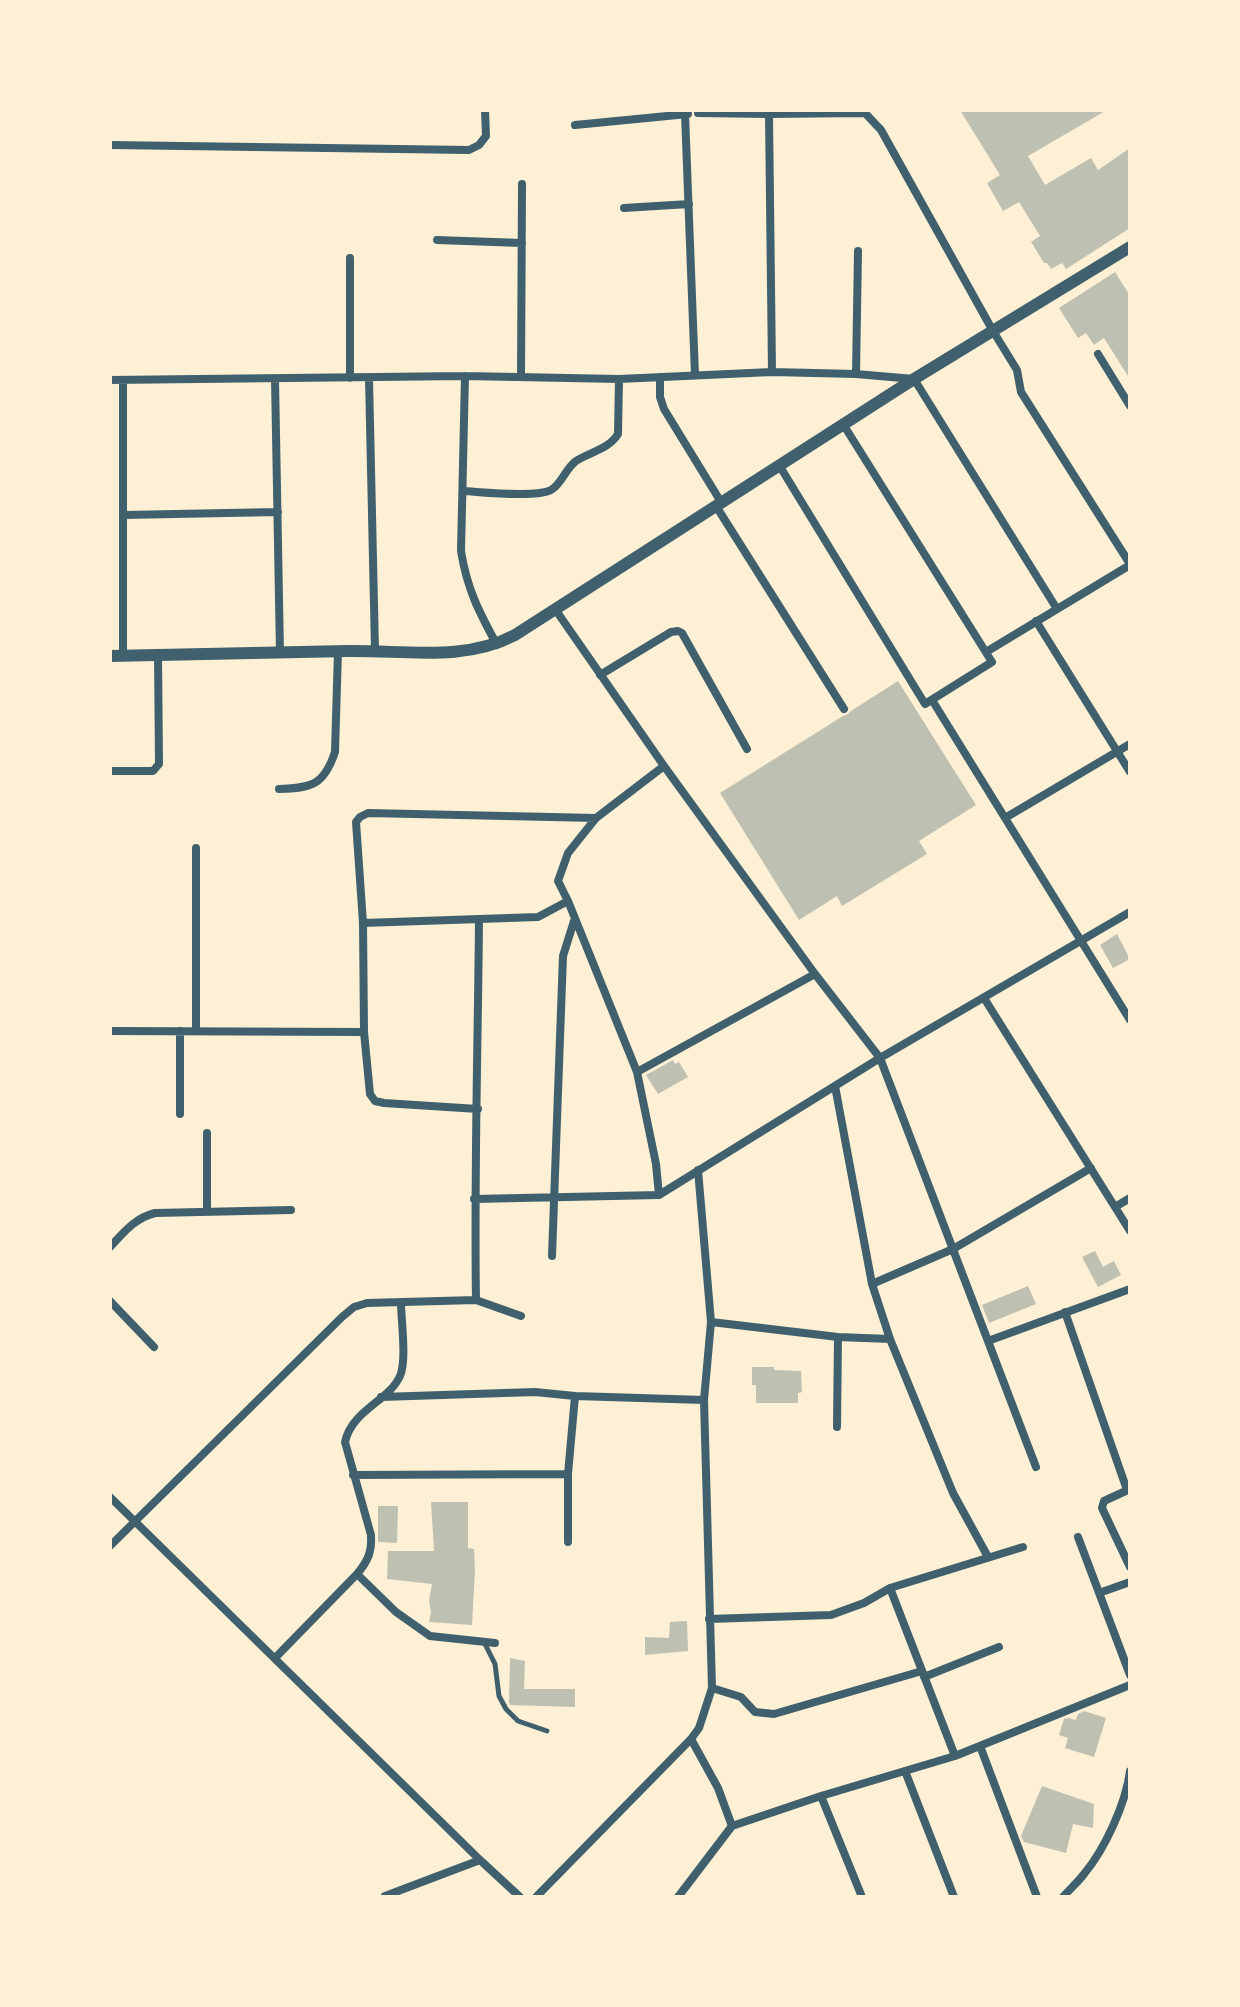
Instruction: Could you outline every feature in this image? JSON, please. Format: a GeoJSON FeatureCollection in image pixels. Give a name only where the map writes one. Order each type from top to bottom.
{"type":"FeatureCollection","features":[{"type":"Feature","properties":{"kind":"street"},"geometry":{"type":"LineString","coordinates":[[110,145],[469,150],[479,145],[486,136],[485,110]]}},
{"type":"Feature","properties":{"kind":"street"},"geometry":{"type":"LineString","coordinates":[[575,125],[698,111],[865,113],[881,130],[1017,370],[1021,392],[1130,565],[986,652]]}},
{"type":"Feature","properties":{"kind":"street"},"geometry":{"type":"LineString","coordinates":[[685,114],[695,375]]}},
{"type":"Feature","properties":{"kind":"street"},"geometry":{"type":"LineString","coordinates":[[769,114],[772,372]]}},
{"type":"Feature","properties":{"kind":"street"},"geometry":{"type":"LineString","coordinates":[[521,377],[522,184]]}},
{"type":"Feature","properties":{"kind":"street"},"geometry":{"type":"LineString","coordinates":[[624,208],[689,204]]}},
{"type":"Feature","properties":{"kind":"street"},"geometry":{"type":"LineString","coordinates":[[437,240],[522,243]]}},
{"type":"Feature","properties":{"kind":"street"},"geometry":{"type":"LineString","coordinates":[[123,380],[124,515],[116,656],[472,651],[497,645],[914,379],[1130,247]]}},
{"type":"Feature","properties":{"kind":"street"},"geometry":{"type":"LineString","coordinates":[[856,374],[858,251]]}},
{"type":"Feature","properties":{"kind":"street"},"geometry":{"type":"LineString","coordinates":[[350,258],[350,378]]}},
{"type":"Feature","properties":{"kind":"street"},"geometry":{"type":"LineString","coordinates":[[1098,354],[1130,406]]}},
{"type":"Feature","properties":{"kind":"street"},"geometry":{"type":"LineString","coordinates":[[110,380],[465,376],[619,379],[772,372],[914,379]]}},
{"type":"Feature","properties":{"kind":"street"},"geometry":{"type":"LineString","coordinates":[[465,376],[461,551],[465,577],[477,610],[497,645]]}},
{"type":"Feature","properties":{"kind":"street"},"geometry":{"type":"LineString","coordinates":[[660,377],[660,397],[664,409],[718,504],[844,709]]}},
{"type":"Feature","properties":{"kind":"street"},"geometry":{"type":"LineString","coordinates":[[369,378],[375,650]]}},
{"type":"Feature","properties":{"kind":"street"},"geometry":{"type":"LineString","coordinates":[[275,379],[280,653]]}},
{"type":"Feature","properties":{"kind":"street"},"geometry":{"type":"LineString","coordinates":[[463,491],[537,493],[551,490],[573,464],[614,441],[618,434],[619,379]]}},
{"type":"Feature","properties":{"kind":"street"},"geometry":{"type":"LineString","coordinates":[[914,379],[1057,609]]}},
{"type":"Feature","properties":{"kind":"street"},"geometry":{"type":"LineString","coordinates":[[779,465],[925,704],[992,662],[843,424]]}},
{"type":"Feature","properties":{"kind":"street"},"geometry":{"type":"LineString","coordinates":[[124,515],[278,512]]}},
{"type":"Feature","properties":{"kind":"street"},"geometry":{"type":"LineString","coordinates":[[555,609],[664,766],[880,1058],[1036,1467]]}},
{"type":"Feature","properties":{"kind":"street"},"geometry":{"type":"LineString","coordinates":[[1036,621],[1130,772]]}},
{"type":"Feature","properties":{"kind":"street"},"geometry":{"type":"LineString","coordinates":[[600,675],[671,632],[682,633],[747,749]]}},
{"type":"Feature","properties":{"kind":"street"},"geometry":{"type":"LineString","coordinates":[[279,789],[310,787],[322,779],[330,768],[335,752],[338,651]]}},
{"type":"Feature","properties":{"kind":"street"},"geometry":{"type":"LineString","coordinates":[[110,771],[153,771],[159,764],[158,655]]}},
{"type":"Feature","properties":{"kind":"street"},"geometry":{"type":"LineString","coordinates":[[932,700],[1130,1020]]}},
{"type":"Feature","properties":{"kind":"street"},"geometry":{"type":"LineString","coordinates":[[1005,818],[1130,744]]}},
{"type":"Feature","properties":{"kind":"street"},"geometry":{"type":"LineString","coordinates":[[659,1195],[656,1164],[637,1072],[558,881],[568,853],[596,818],[664,766]]}},
{"type":"Feature","properties":{"kind":"street"},"geometry":{"type":"LineString","coordinates":[[478,1109],[384,1103],[375,1101],[370,1094],[364,1032],[363,923],[356,822],[368,813],[596,818]]}},
{"type":"Feature","properties":{"kind":"street"},"geometry":{"type":"LineString","coordinates":[[196,848],[196,1031]]}},
{"type":"Feature","properties":{"kind":"street"},"geometry":{"type":"LineString","coordinates":[[363,923],[538,917],[568,901]]}},
{"type":"Feature","properties":{"kind":"street"},"geometry":{"type":"LineString","coordinates":[[474,1199],[659,1195],[880,1058],[1130,912]]}},
{"type":"Feature","properties":{"kind":"street"},"geometry":{"type":"LineString","coordinates":[[476,1300],[474,1199],[479,919]]}},
{"type":"Feature","properties":{"kind":"street"},"geometry":{"type":"LineString","coordinates":[[552,1256],[563,956],[574,920]]}},
{"type":"Feature","properties":{"kind":"street"},"geometry":{"type":"LineString","coordinates":[[637,1072],[815,974]]}},
{"type":"Feature","properties":{"kind":"street"},"geometry":{"type":"LineString","coordinates":[[984,998],[1130,1231]]}},
{"type":"Feature","properties":{"kind":"street"},"geometry":{"type":"LineString","coordinates":[[110,1031],[364,1032]]}},
{"type":"Feature","properties":{"kind":"street"},"geometry":{"type":"LineString","coordinates":[[180,1031],[180,1114]]}},
{"type":"Feature","properties":{"kind":"street"},"geometry":{"type":"LineString","coordinates":[[835,1086],[872,1284],[890,1339],[953,1493],[988,1557]]}},
{"type":"Feature","properties":{"kind":"street"},"geometry":{"type":"LineString","coordinates":[[207,1133],[207,1212]]}},
{"type":"Feature","properties":{"kind":"street"},"geometry":{"type":"LineString","coordinates":[[872,1284],[953,1249],[1091,1168]]}},
{"type":"Feature","properties":{"kind":"street"},"geometry":{"type":"LineString","coordinates":[[536,1897],[691,1739],[699,1728],[712,1688],[704,1400],[711,1322],[698,1170]]}},
{"type":"Feature","properties":{"kind":"street"},"geometry":{"type":"LineString","coordinates":[[1115,1207],[1130,1198]]}},
{"type":"Feature","properties":{"kind":"street"},"geometry":{"type":"LineString","coordinates":[[110,1247],[142,1216],[155,1213],[291,1210]]}},
{"type":"Feature","properties":{"kind":"street"},"geometry":{"type":"LineString","coordinates":[[988,1341],[1130,1289]]}},
{"type":"Feature","properties":{"kind":"street"},"geometry":{"type":"LineString","coordinates":[[110,1546],[354,1307],[367,1303],[476,1300],[521,1316]]}},
{"type":"Feature","properties":{"kind":"street"},"geometry":{"type":"LineString","coordinates":[[110,1301],[154,1347]]}},
{"type":"Feature","properties":{"kind":"street"},"geometry":{"type":"LineString","coordinates":[[275,1658],[357,1574],[372,1550],[371,1535],[345,1442],[347,1431],[395,1384],[401,1374],[401,1302]]}},
{"type":"Feature","properties":{"kind":"street"},"geometry":{"type":"LineString","coordinates":[[1065,1312],[1128,1489],[1104,1501],[1102,1508],[1130,1567]]}},
{"type":"Feature","properties":{"kind":"street"},"geometry":{"type":"LineString","coordinates":[[711,1322],[838,1337],[890,1339]]}},
{"type":"Feature","properties":{"kind":"street"},"geometry":{"type":"LineString","coordinates":[[837,1427],[838,1337]]}},
{"type":"Feature","properties":{"kind":"street"},"geometry":{"type":"LineString","coordinates":[[381,1397],[535,1392],[704,1400]]}},
{"type":"Feature","properties":{"kind":"street"},"geometry":{"type":"LineString","coordinates":[[568,1542],[568,1474],[575,1396]]}},
{"type":"Feature","properties":{"kind":"street"},"geometry":{"type":"LineString","coordinates":[[353,1475],[568,1474]]}},
{"type":"Feature","properties":{"kind":"street"},"geometry":{"type":"LineString","coordinates":[[110,1497],[520,1897]]}},
{"type":"Feature","properties":{"kind":"street"},"geometry":{"type":"LineString","coordinates":[[1078,1537],[1130,1675]]}},
{"type":"Feature","properties":{"kind":"street"},"geometry":{"type":"LineString","coordinates":[[709,1619],[831,1615],[864,1603],[890,1588],[1023,1547]]}},
{"type":"Feature","properties":{"kind":"street"},"geometry":{"type":"LineString","coordinates":[[357,1574],[396,1612],[430,1636],[495,1643]]}},
{"type":"Feature","properties":{"kind":"street"},"geometry":{"type":"LineString","coordinates":[[1099,1593],[1130,1582]]}},
{"type":"Feature","properties":{"kind":"street"},"geometry":{"type":"LineString","coordinates":[[890,1588],[955,1756]]}},
{"type":"Feature","properties":{"kind":"street"},"geometry":{"type":"LineString","coordinates":[[712,1688],[741,1697],[755,1712],[774,1714],[923,1674],[999,1647]]}},
{"type":"Feature","properties":{"kind":"street"},"geometry":{"type":"LineString","coordinates":[[678,1897],[732,1826],[955,1756],[1130,1685]]}},
{"type":"Feature","properties":{"kind":"street"},"geometry":{"type":"LineString","coordinates":[[691,1739],[718,1788],[732,1826]]}},
{"type":"Feature","properties":{"kind":"street"},"geometry":{"type":"LineString","coordinates":[[980,1746],[1037,1897]]}},
{"type":"Feature","properties":{"kind":"street"},"geometry":{"type":"LineString","coordinates":[[905,1771],[954,1897]]}},
{"type":"Feature","properties":{"kind":"street"},"geometry":{"type":"LineString","coordinates":[[1063,1897],[1085,1873],[1113,1827],[1130,1771]]}},
{"type":"Feature","properties":{"kind":"street"},"geometry":{"type":"LineString","coordinates":[[821,1796],[862,1897]]}},
{"type":"Feature","properties":{"kind":"street"},"geometry":{"type":"LineString","coordinates":[[385,1896],[480,1860]]}},
{"type":"Feature","properties":{"kind":"lane"},"geometry":{"type":"LineString","coordinates":[[484,1641],[495,1664],[499,1696],[506,1709],[518,1721],[547,1731]]}},
{"type":"Feature","properties":{"kind":"building"},"geometry":{"type":"Polygon","coordinates":[[[960,110],[1107,110],[1028,156],[1045,185],[1091,158],[1098,170],[1130,148],[1130,228],[1066,269],[1062,263],[1051,269],[1031,242],[1040,236],[1019,202],[1003,211],[987,183],[1000,175],[960,110]]]}},
{"type":"Feature","properties":{"kind":"building"},"geometry":{"type":"Polygon","coordinates":[[[1115,272],[1130,296],[1130,379],[1104,338],[1094,345],[1086,333],[1078,338],[1059,308],[1115,272]]]}},
{"type":"Feature","properties":{"kind":"building"},"geometry":{"type":"Polygon","coordinates":[[[898,681],[976,805],[919,841],[927,854],[842,906],[837,896],[799,920],[720,793],[898,681]]]}},
{"type":"Feature","properties":{"kind":"building"},"geometry":{"type":"Polygon","coordinates":[[[1117,934],[1130,959],[1113,968],[1100,945],[1117,934]]]}},
{"type":"Feature","properties":{"kind":"building"},"geometry":{"type":"Polygon","coordinates":[[[673,1060],[675,1064],[679,1062],[688,1077],[658,1094],[646,1075],[673,1060]]]}},
{"type":"Feature","properties":{"kind":"building"},"geometry":{"type":"Polygon","coordinates":[[[1095,1251],[1103,1267],[1114,1261],[1121,1275],[1098,1287],[1082,1257],[1095,1251]]]}},
{"type":"Feature","properties":{"kind":"building"},"geometry":{"type":"Polygon","coordinates":[[[1028,1286],[1036,1304],[989,1323],[982,1305],[1028,1286]]]}},
{"type":"Feature","properties":{"kind":"building"},"geometry":{"type":"Polygon","coordinates":[[[752,1367],[801,1371],[802,1392],[798,1393],[798,1403],[756,1403],[752,1367]]]}},
{"type":"Feature","properties":{"kind":"building"},"geometry":{"type":"Polygon","coordinates":[[[431,1502],[468,1502],[468,1548],[474,1549],[475,1571],[472,1625],[429,1622],[432,1584],[387,1579],[388,1551],[434,1551],[431,1502]]]}},
{"type":"Feature","properties":{"kind":"building"},"geometry":{"type":"Polygon","coordinates":[[[378,1506],[398,1506],[397,1543],[378,1542],[378,1506]]]}},
{"type":"Feature","properties":{"kind":"building"},"geometry":{"type":"Polygon","coordinates":[[[687,1621],[688,1651],[645,1655],[645,1637],[669,1638],[670,1622],[687,1621]]]}},
{"type":"Feature","properties":{"kind":"building"},"geometry":{"type":"Polygon","coordinates":[[[510,1658],[525,1661],[524,1689],[575,1689],[575,1707],[510,1705],[510,1658]]]}},
{"type":"Feature","properties":{"kind":"building"},"geometry":{"type":"Polygon","coordinates":[[[1084,1711],[1106,1718],[1094,1757],[1065,1748],[1068,1738],[1059,1735],[1064,1719],[1076,1720],[1078,1714],[1084,1711]]]}},
{"type":"Feature","properties":{"kind":"building"},"geometry":{"type":"Polygon","coordinates":[[[1042,1786],[1094,1804],[1093,1828],[1073,1824],[1066,1853],[1024,1842],[1021,1836],[1042,1786]]]}}]}
